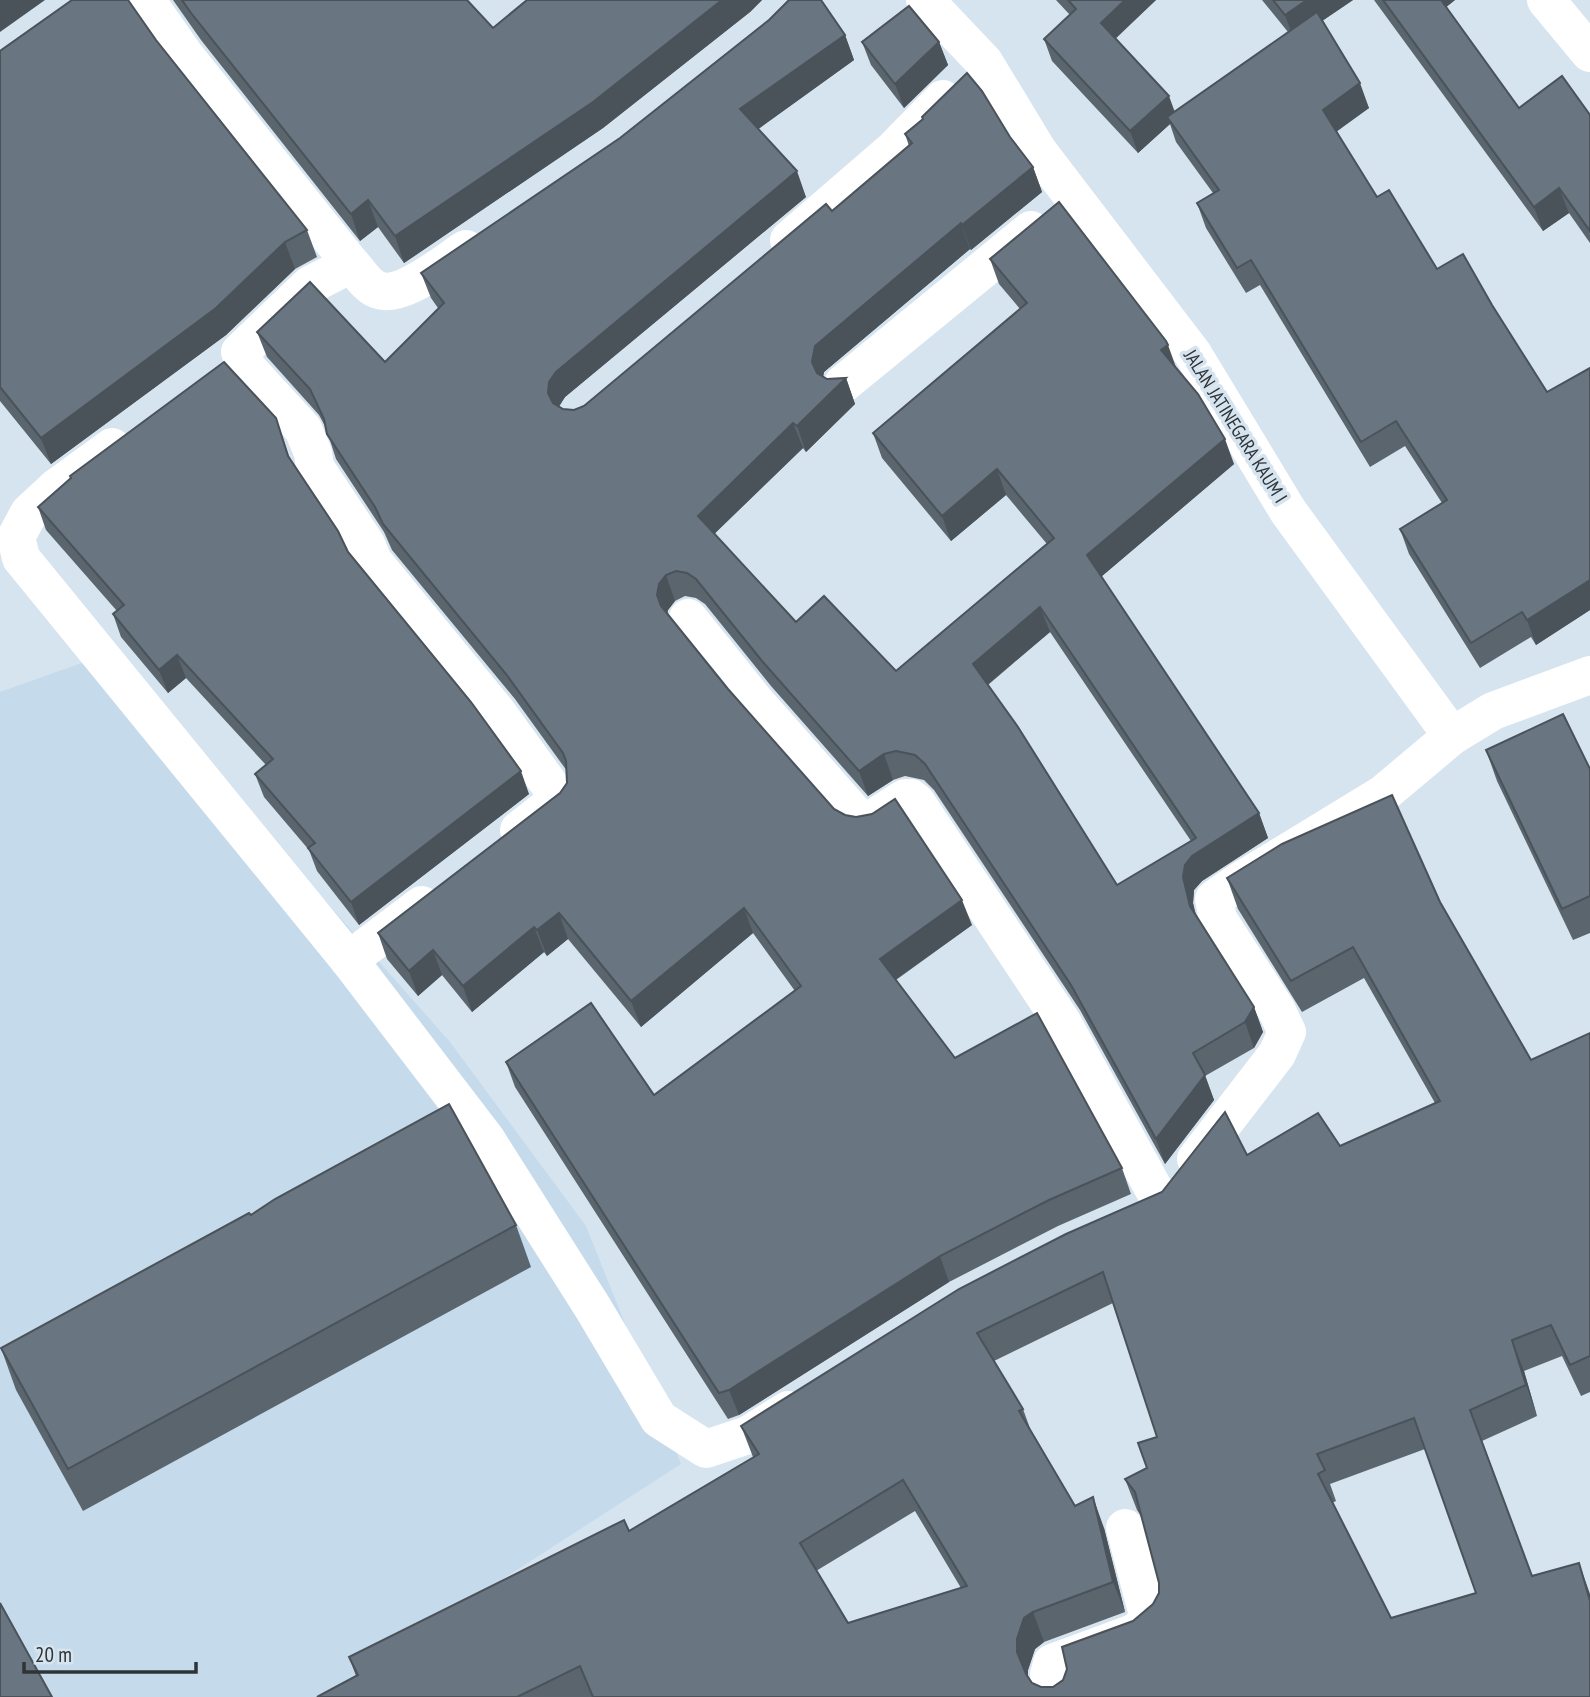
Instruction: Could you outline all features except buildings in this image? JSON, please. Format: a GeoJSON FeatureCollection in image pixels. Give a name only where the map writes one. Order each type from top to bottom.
{"type":"FeatureCollection","features":[{"type":"Feature","properties":{"kind":"street"},"geometry":{"type":"LineString","coordinates":[[146,0],[183,52],[373,288],[388,293],[412,284],[498,227]]}},
{"type":"Feature","properties":{"kind":"street","name":"JALAN JATINEGARA KAUM I"},"geometry":{"type":"LineString","coordinates":[[925,0],[984,62],[1038,151],[1193,354],[1288,511],[1452,736]]}},
{"type":"Feature","properties":{"kind":"street"},"geometry":{"type":"LineString","coordinates":[[1546,0],[1590,53]]}},
{"type":"Feature","properties":{"kind":"street"},"geometry":{"type":"LineString","coordinates":[[763,261],[892,151],[984,62]]}},
{"type":"Feature","properties":{"kind":"street"},"geometry":{"type":"LineString","coordinates":[[844,384],[1073,195]]}},
{"type":"Feature","properties":{"kind":"street"},"geometry":{"type":"LineString","coordinates":[[208,376],[240,352],[310,285],[351,264]]}},
{"type":"Feature","properties":{"kind":"street"},"geometry":{"type":"LineString","coordinates":[[240,352],[248,369],[303,429],[313,453],[315,467],[366,544],[373,561],[497,712],[554,791],[556,801],[552,805],[492,851]]}},
{"type":"Feature","properties":{"kind":"street"},"geometry":{"type":"LineString","coordinates":[[143,424],[57,487],[29,513],[16,537],[21,558],[349,960],[486,1139],[593,1308],[659,1419],[706,1449],[748,1435],[818,1391]]}},
{"type":"Feature","properties":{"kind":"street"},"geometry":{"type":"LineString","coordinates":[[688,618],[754,700],[859,819],[869,821],[905,798],[916,802],[1062,1022],[1162,1204]]}},
{"type":"Feature","properties":{"kind":"street"},"geometry":{"type":"LineString","coordinates":[[1126,1219],[1162,1204],[1277,1054],[1287,1032],[1276,1009],[1218,919],[1214,900],[1237,883],[1383,794],[1452,736],[1493,711],[1590,675]]}},
{"type":"Feature","properties":{"kind":"street"},"geometry":{"type":"LineString","coordinates":[[349,960],[452,881]]}},
{"type":"Feature","properties":{"kind":"street"},"geometry":{"type":"LineString","coordinates":[[1058,1697],[1049,1675],[1052,1662],[1136,1632],[1149,1619],[1125,1528]]}},
{"type":"Feature","properties":{"kind":"shaded area"},"geometry":{"type":"Polygon","coordinates":[[[107,654],[450,1042],[586,1226],[681,1464],[320,1697],[0,1697],[0,692],[107,654]]]}}]}
